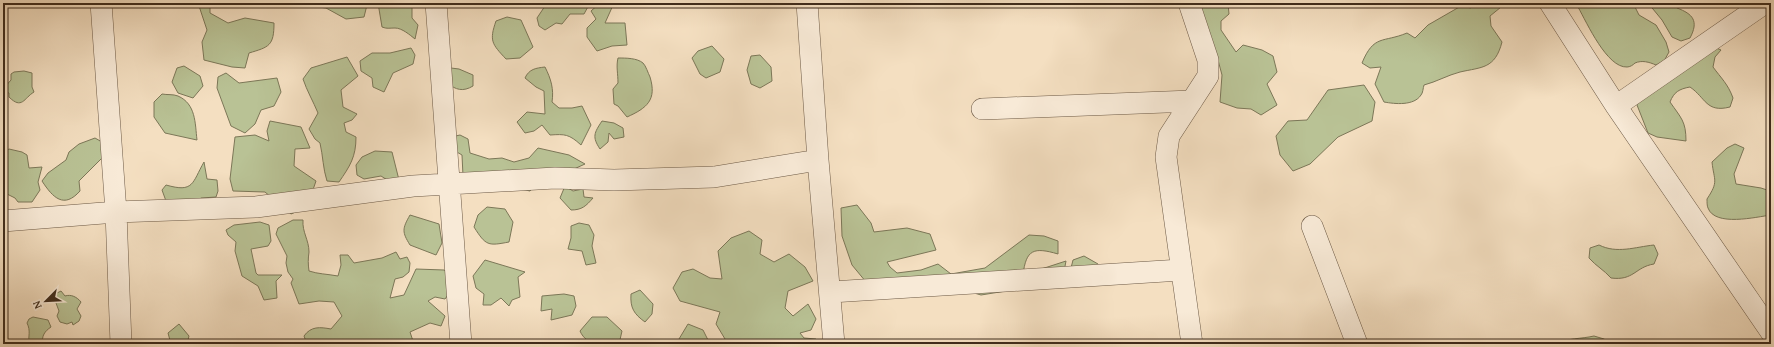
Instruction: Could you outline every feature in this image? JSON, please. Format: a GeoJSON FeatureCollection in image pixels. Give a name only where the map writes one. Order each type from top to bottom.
{"type":"FeatureCollection","features":[{"type":"Feature","properties":{"kind":"street"},"geometry":{"type":"LineString","coordinates":[[101,3],[116,212],[121,344]]}},
{"type":"Feature","properties":{"kind":"street"},"geometry":{"type":"LineString","coordinates":[[436,3],[461,344]]}},
{"type":"Feature","properties":{"kind":"street"},"geometry":{"type":"LineString","coordinates":[[807,3],[818,160],[831,292],[834,344]]}},
{"type":"Feature","properties":{"kind":"street"},"geometry":{"type":"LineString","coordinates":[[1189,3],[1208,60],[1208,76],[1169,136],[1166,156],[1192,344]]}},
{"type":"Feature","properties":{"kind":"street"},"geometry":{"type":"LineString","coordinates":[[1550,3],[1616,106],[1771,332]]}},
{"type":"Feature","properties":{"kind":"street"},"geometry":{"type":"LineString","coordinates":[[1616,106],[1765,3]]}},
{"type":"Feature","properties":{"kind":"street"},"geometry":{"type":"LineString","coordinates":[[982,108],[1192,101]]}},
{"type":"Feature","properties":{"kind":"street"},"geometry":{"type":"LineString","coordinates":[[3,221],[116,212],[256,207],[405,187],[449,184],[555,178],[614,180],[714,177],[818,160]]}},
{"type":"Feature","properties":{"kind":"street"},"geometry":{"type":"LineString","coordinates":[[1312,226],[1357,344]]}},
{"type":"Feature","properties":{"kind":"street"},"geometry":{"type":"LineString","coordinates":[[831,292],[1181,270]]}},
{"type":"Feature","properties":{"kind":"green space"},"geometry":{"type":"Polygon","coordinates":[[[198,3],[210,3],[210,13],[228,23],[245,18],[274,23],[273,37],[266,47],[249,53],[245,68],[232,67],[204,60],[202,42],[207,30],[198,3]]]}},
{"type":"Feature","properties":{"kind":"green space"},"geometry":{"type":"Polygon","coordinates":[[[307,3],[356,3],[367,5],[364,17],[346,19],[326,8],[311,6],[307,3]]]}},
{"type":"Feature","properties":{"kind":"green space"},"geometry":{"type":"Polygon","coordinates":[[[378,3],[412,3],[412,18],[418,25],[415,39],[400,29],[382,27],[378,3]]]}},
{"type":"Feature","properties":{"kind":"green space"},"geometry":{"type":"Polygon","coordinates":[[[543,3],[590,3],[584,14],[570,14],[562,24],[556,23],[545,30],[539,26],[537,18],[545,6],[543,3]]]}},
{"type":"Feature","properties":{"kind":"green space"},"geometry":{"type":"Polygon","coordinates":[[[600,3],[614,3],[605,23],[625,23],[627,45],[612,46],[597,51],[587,37],[587,28],[596,19],[591,11],[600,3]]]}},
{"type":"Feature","properties":{"kind":"green space"},"geometry":{"type":"Polygon","coordinates":[[[1190,3],[1228,3],[1229,14],[1221,21],[1221,30],[1236,52],[1243,45],[1262,50],[1273,56],[1277,72],[1267,84],[1277,105],[1261,115],[1251,109],[1237,108],[1220,102],[1222,75],[1218,60],[1190,3]]]}},
{"type":"Feature","properties":{"kind":"green space"},"geometry":{"type":"Polygon","coordinates":[[[1471,3],[1506,3],[1490,16],[1491,26],[1502,42],[1496,57],[1487,65],[1456,73],[1424,85],[1422,94],[1414,101],[1399,104],[1384,102],[1375,84],[1381,67],[1370,68],[1362,63],[1371,47],[1380,41],[1407,33],[1415,38],[1428,25],[1461,6],[1471,8],[1471,3]]]}},
{"type":"Feature","properties":{"kind":"green space"},"geometry":{"type":"Polygon","coordinates":[[[1581,3],[1633,3],[1639,15],[1656,25],[1666,42],[1669,52],[1664,61],[1656,65],[1648,62],[1640,62],[1627,67],[1612,60],[1598,43],[1578,7],[1581,3]]]}},
{"type":"Feature","properties":{"kind":"green space"},"geometry":{"type":"Polygon","coordinates":[[[1648,3],[1676,3],[1677,8],[1683,10],[1693,19],[1694,27],[1690,38],[1681,41],[1672,37],[1662,20],[1648,3]]]}},
{"type":"Feature","properties":{"kind":"green space"},"geometry":{"type":"Polygon","coordinates":[[[507,17],[521,20],[533,47],[520,58],[506,59],[493,42],[492,38],[496,21],[507,17]]]}},
{"type":"Feature","properties":{"kind":"green space"},"geometry":{"type":"Polygon","coordinates":[[[712,46],[724,59],[720,72],[706,78],[700,74],[692,58],[698,51],[712,46]]]}},
{"type":"Feature","properties":{"kind":"green space"},"geometry":{"type":"Polygon","coordinates":[[[1712,46],[1721,50],[1715,57],[1713,67],[1731,93],[1733,98],[1730,107],[1716,108],[1707,103],[1690,87],[1683,89],[1675,93],[1670,102],[1684,124],[1686,141],[1657,137],[1648,133],[1637,105],[1640,96],[1712,46]]]}},
{"type":"Feature","properties":{"kind":"green space"},"geometry":{"type":"Polygon","coordinates":[[[411,48],[415,55],[413,64],[393,73],[384,92],[373,87],[372,78],[361,71],[360,61],[372,53],[390,53],[411,48]]]}},
{"type":"Feature","properties":{"kind":"green space"},"geometry":{"type":"Polygon","coordinates":[[[760,55],[771,67],[772,81],[760,88],[751,84],[747,70],[751,56],[760,55]]]}},
{"type":"Feature","properties":{"kind":"green space"},"geometry":{"type":"Polygon","coordinates":[[[347,57],[358,76],[341,90],[343,107],[357,114],[352,120],[344,123],[346,132],[356,137],[356,144],[354,156],[339,182],[327,181],[320,143],[315,139],[309,129],[318,113],[303,79],[311,68],[347,57]]]}},
{"type":"Feature","properties":{"kind":"green space"},"geometry":{"type":"Polygon","coordinates":[[[618,58],[628,58],[641,61],[646,68],[652,85],[652,92],[649,102],[640,110],[627,117],[618,106],[614,104],[613,89],[618,83],[618,58]]]}},
{"type":"Feature","properties":{"kind":"green space"},"geometry":{"type":"Polygon","coordinates":[[[184,66],[200,76],[203,86],[193,98],[178,93],[172,82],[177,68],[184,66]]]}},
{"type":"Feature","properties":{"kind":"green space"},"geometry":{"type":"Polygon","coordinates":[[[545,67],[552,84],[552,102],[559,108],[582,106],[591,125],[581,145],[567,136],[550,135],[542,125],[534,131],[525,133],[517,122],[527,112],[545,114],[544,91],[536,87],[525,78],[533,70],[545,67]]]}},
{"type":"Feature","properties":{"kind":"green space"},"geometry":{"type":"Polygon","coordinates":[[[451,68],[459,69],[473,75],[473,86],[463,90],[453,87],[447,83],[451,68]]]}},
{"type":"Feature","properties":{"kind":"green space"},"geometry":{"type":"Polygon","coordinates":[[[24,71],[32,73],[32,87],[34,92],[23,102],[17,103],[9,97],[9,93],[5,92],[4,88],[11,80],[11,74],[14,72],[24,71]]]}},
{"type":"Feature","properties":{"kind":"green space"},"geometry":{"type":"Polygon","coordinates":[[[226,73],[239,83],[277,78],[281,92],[274,106],[261,110],[255,124],[245,133],[231,126],[217,88],[218,77],[226,73]]]}},
{"type":"Feature","properties":{"kind":"green space"},"geometry":{"type":"Polygon","coordinates":[[[1364,85],[1375,102],[1372,121],[1338,137],[1310,164],[1293,171],[1280,155],[1276,136],[1288,121],[1307,120],[1328,90],[1364,85]]]}},
{"type":"Feature","properties":{"kind":"green space"},"geometry":{"type":"Polygon","coordinates":[[[162,94],[178,96],[184,99],[188,104],[194,115],[197,140],[165,133],[154,117],[154,102],[162,94]]]}},
{"type":"Feature","properties":{"kind":"green space"},"geometry":{"type":"Polygon","coordinates":[[[270,121],[301,127],[310,148],[295,149],[294,166],[316,181],[307,207],[291,214],[265,192],[233,191],[230,179],[235,137],[255,135],[269,141],[267,131],[270,121]]]}},
{"type":"Feature","properties":{"kind":"green space"},"geometry":{"type":"Polygon","coordinates":[[[602,121],[614,123],[623,128],[624,137],[614,139],[609,133],[608,142],[600,149],[595,135],[602,121]]]}},
{"type":"Feature","properties":{"kind":"green space"},"geometry":{"type":"Polygon","coordinates":[[[460,135],[468,139],[470,153],[489,159],[502,158],[514,162],[529,158],[538,148],[569,155],[585,164],[563,174],[539,179],[530,191],[463,176],[462,155],[450,148],[451,137],[460,135]]]}},
{"type":"Feature","properties":{"kind":"green space"},"geometry":{"type":"Polygon","coordinates":[[[95,138],[102,142],[102,158],[79,181],[80,191],[69,199],[59,199],[50,192],[42,181],[48,173],[66,160],[69,152],[79,144],[95,138]]]}},
{"type":"Feature","properties":{"kind":"green space"},"geometry":{"type":"Polygon","coordinates":[[[1735,144],[1744,148],[1734,174],[1736,184],[1770,191],[1771,215],[1746,219],[1727,219],[1712,214],[1708,208],[1707,199],[1715,181],[1712,162],[1727,148],[1735,144]]]}},
{"type":"Feature","properties":{"kind":"green space"},"geometry":{"type":"Polygon","coordinates":[[[9,149],[22,152],[27,155],[29,168],[42,167],[38,182],[40,190],[32,202],[18,202],[15,198],[3,192],[3,155],[4,152],[9,149]]]}},
{"type":"Feature","properties":{"kind":"green space"},"geometry":{"type":"Polygon","coordinates":[[[375,151],[392,152],[399,180],[392,183],[381,176],[364,179],[357,175],[356,165],[362,157],[375,151]]]}},
{"type":"Feature","properties":{"kind":"green space"},"geometry":{"type":"Polygon","coordinates":[[[204,162],[207,179],[217,180],[218,191],[216,197],[201,198],[191,206],[166,201],[162,190],[166,185],[182,188],[187,187],[194,181],[204,162]]]}},
{"type":"Feature","properties":{"kind":"green space"},"geometry":{"type":"Polygon","coordinates":[[[565,186],[573,191],[583,189],[584,197],[593,198],[584,207],[571,210],[560,198],[565,186]]]}},
{"type":"Feature","properties":{"kind":"green space"},"geometry":{"type":"Polygon","coordinates":[[[857,205],[871,223],[874,232],[907,228],[930,234],[936,250],[887,262],[897,273],[921,270],[938,264],[951,274],[985,268],[1029,235],[1044,236],[1058,241],[1058,254],[1043,251],[1033,252],[1026,260],[1023,275],[1066,261],[1062,282],[981,295],[957,288],[871,288],[852,265],[842,236],[841,208],[857,205]]]}},
{"type":"Feature","properties":{"kind":"green space"},"geometry":{"type":"Polygon","coordinates":[[[487,207],[505,209],[513,222],[509,242],[496,244],[488,243],[482,238],[474,227],[478,215],[487,207]]]}},
{"type":"Feature","properties":{"kind":"green space"},"geometry":{"type":"Polygon","coordinates":[[[410,215],[439,224],[442,243],[436,255],[410,245],[404,233],[404,227],[410,215]]]}},
{"type":"Feature","properties":{"kind":"green space"},"geometry":{"type":"Polygon","coordinates":[[[293,220],[303,220],[309,248],[309,271],[338,276],[341,265],[340,255],[348,255],[354,263],[382,258],[396,252],[400,259],[407,257],[410,263],[409,272],[403,277],[395,279],[390,298],[404,295],[416,269],[444,270],[451,274],[451,291],[445,299],[435,297],[428,301],[445,316],[441,326],[430,323],[410,332],[414,344],[307,344],[304,336],[310,330],[319,328],[331,329],[342,316],[334,302],[319,301],[299,304],[291,283],[293,279],[288,272],[286,263],[287,256],[276,234],[278,228],[293,220]]]}},
{"type":"Feature","properties":{"kind":"green space"},"geometry":{"type":"Polygon","coordinates":[[[260,222],[269,225],[271,241],[268,246],[251,249],[256,273],[258,275],[282,275],[276,281],[277,298],[264,300],[258,286],[242,276],[235,251],[236,242],[228,235],[226,230],[234,225],[260,222]]]}},
{"type":"Feature","properties":{"kind":"green space"},"geometry":{"type":"Polygon","coordinates":[[[579,223],[589,225],[594,235],[592,246],[596,263],[586,265],[582,251],[568,249],[571,238],[571,226],[579,223]]]}},
{"type":"Feature","properties":{"kind":"green space"},"geometry":{"type":"Polygon","coordinates":[[[749,231],[762,240],[760,254],[774,262],[789,254],[805,267],[813,281],[788,291],[785,308],[793,316],[808,304],[816,319],[811,330],[800,333],[804,338],[816,339],[818,344],[728,344],[716,324],[720,312],[680,301],[673,288],[682,272],[693,269],[710,278],[722,279],[718,251],[731,238],[749,231]]]}},
{"type":"Feature","properties":{"kind":"green space"},"geometry":{"type":"Polygon","coordinates":[[[1599,245],[1606,248],[1619,249],[1654,245],[1658,254],[1654,264],[1642,268],[1625,278],[1611,278],[1589,258],[1590,248],[1599,245]]]}},
{"type":"Feature","properties":{"kind":"green space"},"geometry":{"type":"Polygon","coordinates":[[[1084,256],[1098,264],[1098,275],[1071,268],[1073,260],[1084,256]]]}},
{"type":"Feature","properties":{"kind":"green space"},"geometry":{"type":"Polygon","coordinates":[[[485,260],[525,272],[518,277],[520,297],[512,300],[509,306],[501,298],[491,305],[483,305],[484,294],[476,288],[473,276],[485,260]]]}},
{"type":"Feature","properties":{"kind":"green space"},"geometry":{"type":"Polygon","coordinates":[[[640,290],[653,304],[652,314],[645,322],[635,313],[631,303],[631,294],[640,290]]]}},
{"type":"Feature","properties":{"kind":"green space"},"geometry":{"type":"Polygon","coordinates":[[[61,291],[65,296],[74,296],[81,302],[77,309],[81,316],[79,321],[73,325],[72,322],[67,324],[60,322],[57,316],[59,311],[53,295],[61,291]]]}},
{"type":"Feature","properties":{"kind":"green space"},"geometry":{"type":"Polygon","coordinates":[[[564,294],[574,296],[576,306],[572,315],[551,320],[552,309],[541,311],[542,296],[564,294]]]}},
{"type":"Feature","properties":{"kind":"green space"},"geometry":{"type":"Polygon","coordinates":[[[33,317],[48,320],[51,327],[44,334],[43,344],[29,344],[29,331],[27,323],[29,319],[33,317]]]}},
{"type":"Feature","properties":{"kind":"green space"},"geometry":{"type":"Polygon","coordinates":[[[592,317],[607,317],[622,331],[619,344],[596,344],[587,340],[583,336],[580,331],[592,317]]]}},
{"type":"Feature","properties":{"kind":"green space"},"geometry":{"type":"Polygon","coordinates":[[[179,324],[189,336],[187,344],[171,344],[168,333],[179,324]]]}},
{"type":"Feature","properties":{"kind":"green space"},"geometry":{"type":"Polygon","coordinates":[[[688,324],[703,330],[710,344],[676,344],[688,324]]]}},
{"type":"Feature","properties":{"kind":"green space"},"geometry":{"type":"Polygon","coordinates":[[[1594,336],[1604,339],[1611,344],[1556,344],[1569,340],[1594,336]]]}}]}
